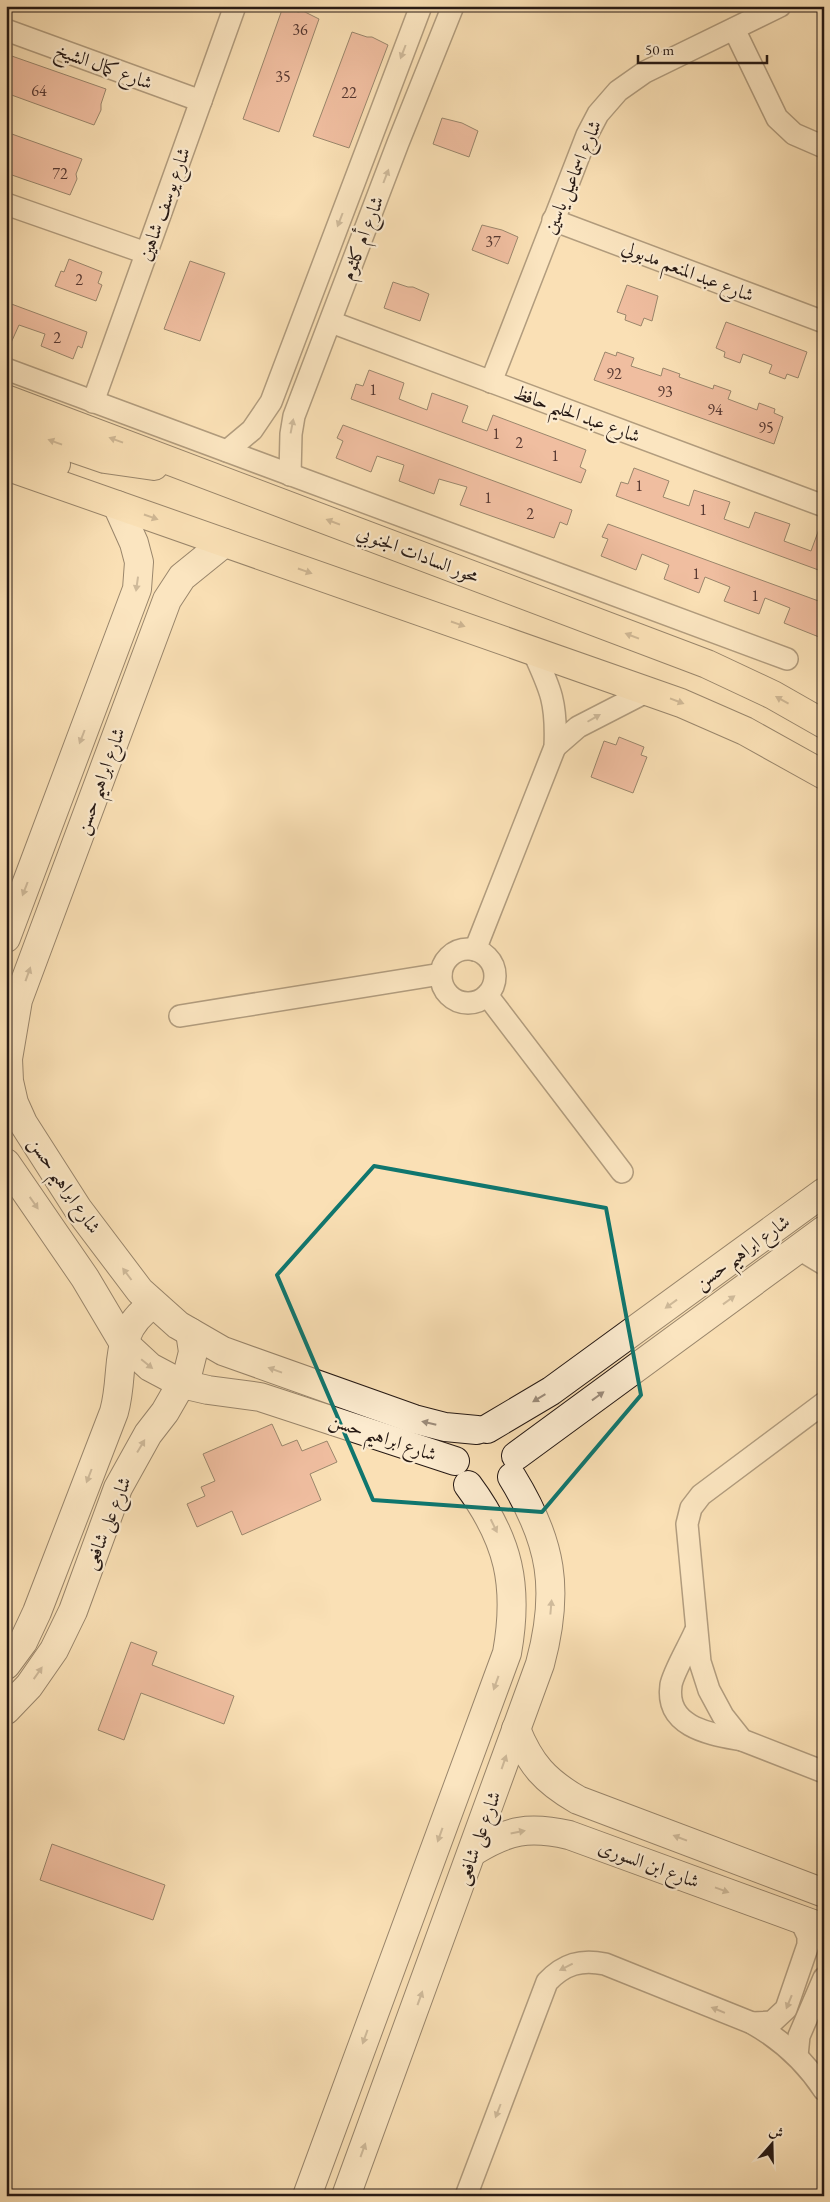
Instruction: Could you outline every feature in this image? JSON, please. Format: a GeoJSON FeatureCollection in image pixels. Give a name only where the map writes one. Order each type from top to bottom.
{"type":"FeatureCollection","features":[{"type":"Feature","properties":{"kind":"main road","name":"محور السادات الجنوبي"},"geometry":{"type":"LineString","coordinates":[[6,399],[707,664],[773,695],[824,724]]}},
{"type":"Feature","properties":{"kind":"main road"},"geometry":{"type":"LineString","coordinates":[[6,424],[105,458],[152,466],[188,467]]}},
{"type":"Feature","properties":{"kind":"main road"},"geometry":{"type":"LineString","coordinates":[[6,446],[66,468],[101,491],[117,505]]}},
{"type":"Feature","properties":{"kind":"main road"},"geometry":{"type":"LineString","coordinates":[[6,466],[648,691],[745,731],[824,775]]}},
{"type":"Feature","properties":{"kind":"street","name":"شارع يوسف شاهين"},"geometry":{"type":"LineString","coordinates":[[93,402],[235,6]]}},
{"type":"Feature","properties":{"kind":"street","name":"شارع أم كلثوم"},"geometry":{"type":"LineString","coordinates":[[227,451],[252,430],[271,402],[421,6]]}},
{"type":"Feature","properties":{"kind":"street","name":"شارع أم كلثوم"},"geometry":{"type":"LineString","coordinates":[[290,475],[291,434],[294,416],[398,143],[453,6]]}},
{"type":"Feature","properties":{"kind":"street","name":"شارع اسماعيل ياسين"},"geometry":{"type":"LineString","coordinates":[[491,382],[587,134],[598,114],[618,91],[645,72],[780,6]]}},
{"type":"Feature","properties":{"kind":"street"},"geometry":{"type":"LineString","coordinates":[[734,28],[777,118],[794,134],[824,147]]}},
{"type":"Feature","properties":{"kind":"street","name":"شارع كمال الشيخ"},"geometry":{"type":"LineString","coordinates":[[6,30],[201,101]]}},
{"type":"Feature","properties":{"kind":"street"},"geometry":{"type":"LineString","coordinates":[[372,133],[398,143]]}},
{"type":"Feature","properties":{"kind":"street"},"geometry":{"type":"LineString","coordinates":[[6,204],[146,253]]}},
{"type":"Feature","properties":{"kind":"street","name":"شارع عبد المنعم مدبولي"},"geometry":{"type":"LineString","coordinates":[[553,220],[824,322]]}},
{"type":"Feature","properties":{"kind":"street","name":"شارع عبد الحليم حافظ"},"geometry":{"type":"LineString","coordinates":[[331,322],[824,506]]}},
{"type":"Feature","properties":{"kind":"street"},"geometry":{"type":"LineString","coordinates":[[6,369],[787,659]]}},
{"type":"Feature","properties":{"kind":"street","name":"شارع ابراهيم حسن"},"geometry":{"type":"LineString","coordinates":[[6,938],[137,589],[139,562],[134,544],[117,505]]}},
{"type":"Feature","properties":{"kind":"street","name":"شارع ابراهيم حسن"},"geometry":{"type":"LineString","coordinates":[[224,543],[182,577],[167,600],[18,1000],[7,1059],[12,1096],[23,1123],[78,1209],[140,1291],[153,1304],[190,1332],[223,1351],[414,1419],[445,1427],[482,1429],[551,1391],[824,1192]]}},
{"type":"Feature","properties":{"kind":"street"},"geometry":{"type":"LineString","coordinates":[[475,950],[555,747],[556,718],[551,691],[533,651]]}},
{"type":"Feature","properties":{"kind":"street"},"geometry":{"type":"LineString","coordinates":[[555,747],[578,727],[648,691]]}},
{"type":"Feature","properties":{"kind":"street"},"geometry":{"type":"LineString","coordinates":[[467,948],[475,950],[484,953],[495,969],[493,988],[480,1000],[462,1002],[446,992],[441,974],[443,966],[452,954],[467,948]]}},
{"type":"Feature","properties":{"kind":"street"},"geometry":{"type":"LineString","coordinates":[[180,1016],[441,974]]}},
{"type":"Feature","properties":{"kind":"street"},"geometry":{"type":"LineString","coordinates":[[487,995],[622,1172]]}},
{"type":"Feature","properties":{"kind":"street","name":"شارع ابراهيم حسن"},"geometry":{"type":"LineString","coordinates":[[6,1163],[85,1278],[123,1342],[150,1367],[182,1384],[208,1390],[260,1396],[455,1461]]}},
{"type":"Feature","properties":{"kind":"street"},"geometry":{"type":"LineString","coordinates":[[779,1225],[799,1249],[824,1264]]}},
{"type":"Feature","properties":{"kind":"street","name":"شارع ابراهيم حسن"},"geometry":{"type":"LineString","coordinates":[[514,1466],[824,1230]]}},
{"type":"Feature","properties":{"kind":"street","name":"شارع على شافعى"},"geometry":{"type":"LineString","coordinates":[[6,1665],[24,1642],[37,1612],[114,1412],[121,1382],[123,1342],[131,1325],[153,1304]]}},
{"type":"Feature","properties":{"kind":"street","name":"شارع على شافعى"},"geometry":{"type":"LineString","coordinates":[[6,1710],[29,1686],[54,1650],[73,1611],[118,1488],[148,1434],[165,1412],[182,1384],[192,1362],[190,1332]]}},
{"type":"Feature","properties":{"kind":"street"},"geometry":{"type":"LineString","coordinates":[[742,1740],[723,1716],[709,1690],[700,1662],[695,1632],[687,1524],[691,1508],[701,1495],[824,1404]]}},
{"type":"Feature","properties":{"kind":"street"},"geometry":{"type":"LineString","coordinates":[[482,1429],[506,1436],[513,1446],[514,1466],[503,1485],[492,1490],[479,1489],[468,1484],[461,1478],[455,1461],[460,1441],[482,1429]]}},
{"type":"Feature","properties":{"kind":"street","name":"شارع على شافعى"},"geometry":{"type":"LineString","coordinates":[[346,2196],[474,1851],[540,1664],[549,1632],[552,1600],[549,1567],[542,1535],[514,1466]]}},
{"type":"Feature","properties":{"kind":"street","name":"شارع على شافعى"},"geometry":{"type":"LineString","coordinates":[[307,2196],[507,1654],[512,1624],[513,1594],[509,1564],[500,1536],[486,1509],[468,1484]]}},
{"type":"Feature","properties":{"kind":"street"},"geometry":{"type":"LineString","coordinates":[[695,1632],[671,1684],[672,1699],[677,1712],[686,1723],[698,1731],[742,1740],[820,1767]]}},
{"type":"Feature","properties":{"kind":"street","name":"شارع ابن السورى"},"geometry":{"type":"LineString","coordinates":[[516,1729],[525,1751],[539,1771],[557,1788],[571,1796],[824,1893]]}},
{"type":"Feature","properties":{"kind":"street","name":"شارع ابن السورى"},"geometry":{"type":"LineString","coordinates":[[474,1851],[495,1838],[519,1831],[544,1830],[568,1835],[812,1923]]}},
{"type":"Feature","properties":{"kind":"street"},"geometry":{"type":"LineString","coordinates":[[765,1906],[776,1875]]}},
{"type":"Feature","properties":{"kind":"street"},"geometry":{"type":"LineString","coordinates":[[752,2023],[772,2022],[786,2008],[808,1946],[808,1936],[812,1923]]}},
{"type":"Feature","properties":{"kind":"street"},"geometry":{"type":"LineString","coordinates":[[466,2196],[542,1994],[548,1982],[567,1966],[579,1962],[605,1964],[752,2023],[776,2038],[797,2056],[824,2090]]}},
{"type":"Feature","properties":{"kind":"street"},"geometry":{"type":"LineString","coordinates":[[797,2056],[799,2036],[824,1978]]}},
{"type":"Feature","properties":{"kind":"highlighted area"},"geometry":{"type":"Polygon","coordinates":[[[374,1166],[606,1208],[641,1395],[542,1512],[373,1500],[277,1275],[374,1166]]]}},
{"type":"Feature","properties":{"kind":"building"},"geometry":{"type":"Polygon","coordinates":[[[283,7],[298,12],[303,11],[319,19],[279,132],[243,119],[283,7]]]}},
{"type":"Feature","properties":{"kind":"building"},"geometry":{"type":"Polygon","coordinates":[[[352,32],[372,37],[388,45],[349,148],[313,136],[352,32]]]}},
{"type":"Feature","properties":{"kind":"building"},"geometry":{"type":"Polygon","coordinates":[[[6,54],[106,89],[101,110],[94,125],[6,93],[6,54]]]}},
{"type":"Feature","properties":{"kind":"building"},"geometry":{"type":"Polygon","coordinates":[[[442,118],[462,123],[478,131],[469,157],[433,144],[442,118]]]}},
{"type":"Feature","properties":{"kind":"building"},"geometry":{"type":"Polygon","coordinates":[[[9,133],[82,159],[76,174],[77,179],[70,195],[6,173],[6,141],[9,133]]]}},
{"type":"Feature","properties":{"kind":"building"},"geometry":{"type":"Polygon","coordinates":[[[482,225],[502,230],[518,237],[508,264],[472,250],[482,225]]]}},
{"type":"Feature","properties":{"kind":"building"},"geometry":{"type":"Polygon","coordinates":[[[69,259],[102,272],[98,283],[102,285],[96,301],[55,286],[61,271],[64,272],[69,259]]]}},
{"type":"Feature","properties":{"kind":"building"},"geometry":{"type":"Polygon","coordinates":[[[190,261],[225,273],[200,341],[164,329],[190,261]]]}},
{"type":"Feature","properties":{"kind":"building"},"geometry":{"type":"Polygon","coordinates":[[[393,282],[413,287],[429,294],[420,321],[384,308],[393,282]]]}},
{"type":"Feature","properties":{"kind":"building"},"geometry":{"type":"Polygon","coordinates":[[[627,285],[658,296],[652,321],[644,318],[641,326],[625,320],[626,315],[617,312],[627,285]]]}},
{"type":"Feature","properties":{"kind":"building"},"geometry":{"type":"Polygon","coordinates":[[[6,302],[87,332],[82,348],[78,346],[73,359],[41,346],[45,334],[19,325],[6,354],[6,302]]]}},
{"type":"Feature","properties":{"kind":"building"},"geometry":{"type":"Polygon","coordinates":[[[726,322],[807,352],[798,378],[787,374],[785,379],[769,373],[772,365],[743,354],[740,363],[724,357],[725,352],[716,348],[726,322]]]}},
{"type":"Feature","properties":{"kind":"building"},"geometry":{"type":"Polygon","coordinates":[[[605,352],[616,356],[617,352],[634,358],[631,366],[661,376],[663,368],[680,374],[679,377],[713,389],[714,385],[731,391],[728,399],[757,410],[759,403],[775,409],[774,413],[783,417],[774,444],[594,380],[605,352]]]}},
{"type":"Feature","properties":{"kind":"building"},"geometry":{"type":"Polygon","coordinates":[[[369,370],[404,383],[399,399],[427,410],[432,393],[468,406],[462,422],[487,431],[493,415],[586,450],[580,467],[586,470],[581,483],[351,399],[356,384],[363,386],[369,370]]]}},
{"type":"Feature","properties":{"kind":"building"},"geometry":{"type":"Polygon","coordinates":[[[343,425],[572,510],[567,525],[560,522],[554,538],[460,505],[467,487],[439,479],[434,494],[399,481],[404,465],[377,456],[371,472],[336,458],[343,441],[337,438],[343,425]]]}},
{"type":"Feature","properties":{"kind":"building"},"geometry":{"type":"Polygon","coordinates":[[[634,468],[669,481],[663,497],[689,506],[694,490],[730,502],[724,519],[749,528],[755,512],[790,524],[784,541],[811,551],[822,521],[824,521],[824,572],[616,496],[621,482],[628,484],[634,468]]]}},
{"type":"Feature","properties":{"kind":"building"},"geometry":{"type":"Polygon","coordinates":[[[608,524],[824,603],[824,625],[819,637],[784,623],[790,608],[765,598],[759,614],[724,601],[730,587],[705,577],[699,593],[664,579],[669,565],[642,554],[636,570],[601,556],[608,539],[602,537],[608,524]]]}},
{"type":"Feature","properties":{"kind":"building"},"geometry":{"type":"Polygon","coordinates":[[[619,737],[644,747],[641,755],[647,757],[633,793],[591,777],[604,741],[616,745],[619,737]]]}},
{"type":"Feature","properties":{"kind":"building"},"geometry":{"type":"Polygon","coordinates":[[[272,1424],[282,1446],[297,1440],[302,1451],[327,1441],[337,1462],[310,1474],[321,1500],[242,1535],[232,1511],[197,1527],[187,1504],[205,1496],[201,1487],[215,1481],[203,1454],[272,1424]]]}},
{"type":"Feature","properties":{"kind":"building"},"geometry":{"type":"Polygon","coordinates":[[[131,1642],[157,1652],[152,1665],[234,1696],[224,1724],[141,1693],[124,1740],[98,1730],[131,1642]]]}},
{"type":"Feature","properties":{"kind":"building"},"geometry":{"type":"Polygon","coordinates":[[[52,1844],[165,1885],[153,1920],[40,1880],[52,1844]]]}}]}
